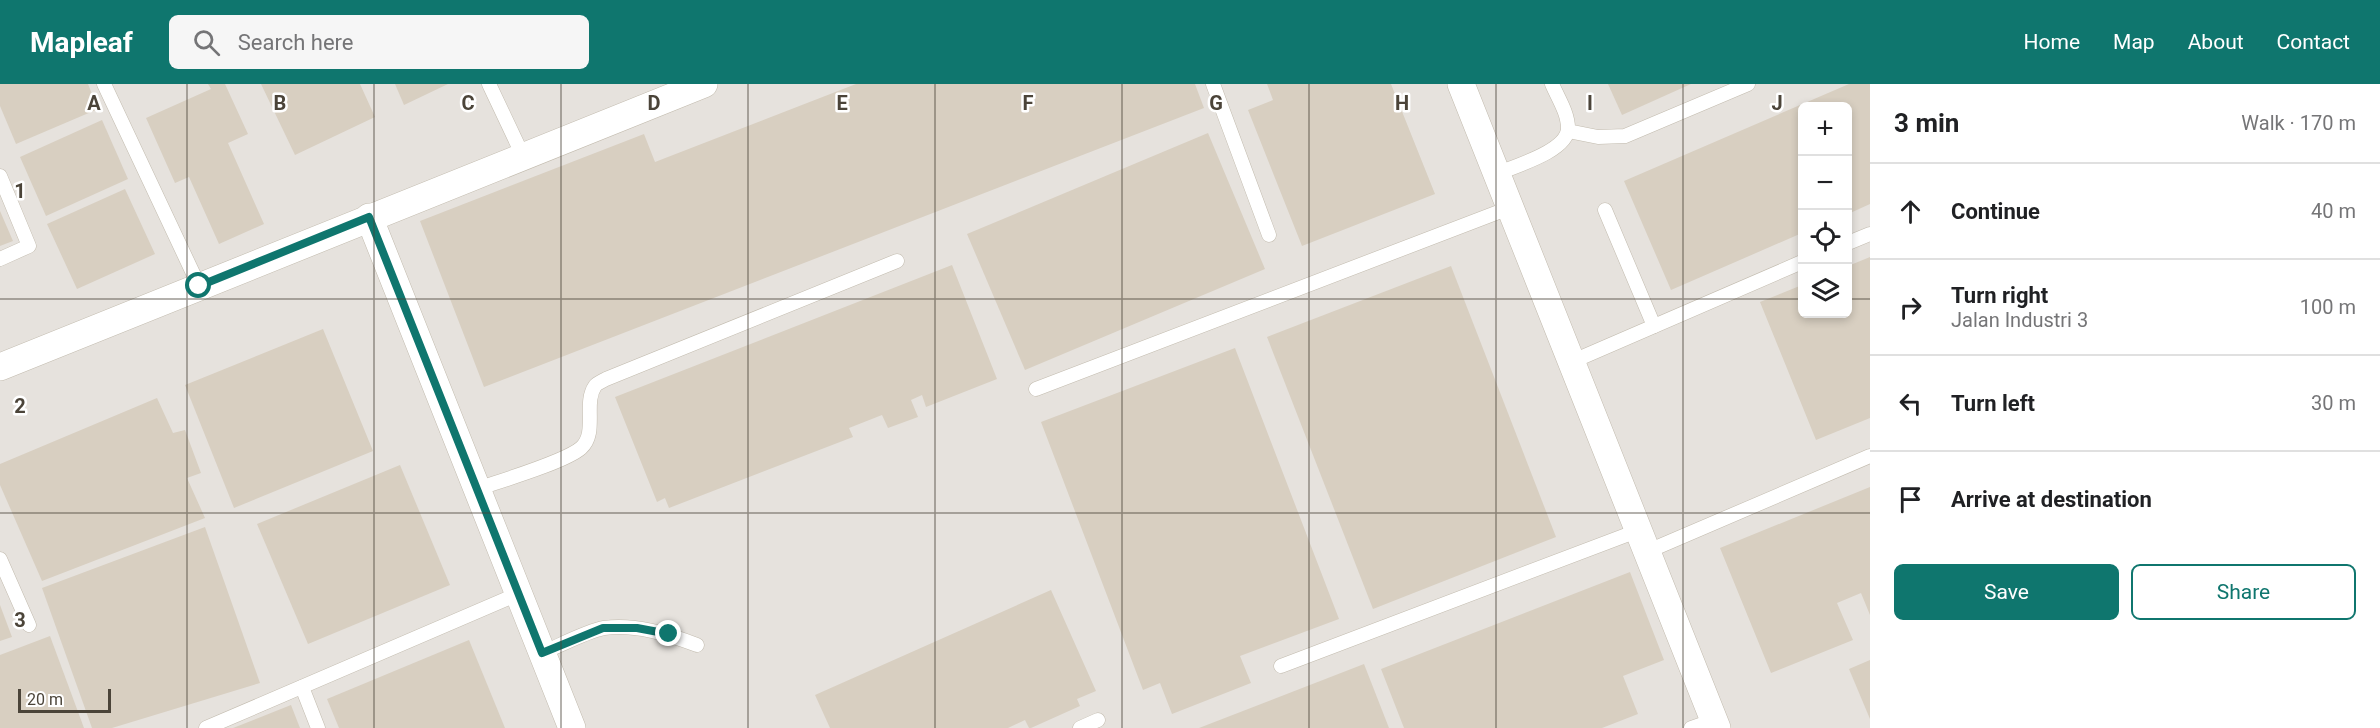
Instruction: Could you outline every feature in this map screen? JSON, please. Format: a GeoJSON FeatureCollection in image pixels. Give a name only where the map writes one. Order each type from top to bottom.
{"type":"FeatureCollection","features":[{"type":"Feature","properties":{"kind":"street"},"geometry":{"type":"LineString","coordinates":[[0,367],[704,84]]}},
{"type":"Feature","properties":{"kind":"street"},"geometry":{"type":"LineString","coordinates":[[1461,84],[1641,542],[1707,725]]}},
{"type":"Feature","properties":{"kind":"street"},"geometry":{"type":"LineString","coordinates":[[369,217],[572,728]]}},
{"type":"Feature","properties":{"kind":"lane"},"geometry":{"type":"LineString","coordinates":[[104,84],[199,286]]}},
{"type":"Feature","properties":{"kind":"lane"},"geometry":{"type":"LineString","coordinates":[[489,84],[524,156]]}},
{"type":"Feature","properties":{"kind":"lane"},"geometry":{"type":"LineString","coordinates":[[1213,84],[1269,235]]}},
{"type":"Feature","properties":{"kind":"lane"},"geometry":{"type":"LineString","coordinates":[[1496,174],[1555,149],[1564,142],[1568,131],[1567,119],[1552,84]]}},
{"type":"Feature","properties":{"kind":"lane"},"geometry":{"type":"LineString","coordinates":[[1568,131],[1598,137],[1625,136],[1748,84]]}},
{"type":"Feature","properties":{"kind":"lane"},"geometry":{"type":"LineString","coordinates":[[0,176],[29,246],[0,259]]}},
{"type":"Feature","properties":{"kind":"lane"},"geometry":{"type":"LineString","coordinates":[[1036,389],[1509,208]]}},
{"type":"Feature","properties":{"kind":"lane"},"geometry":{"type":"LineString","coordinates":[[1605,210],[1654,326]]}},
{"type":"Feature","properties":{"kind":"lane"},"geometry":{"type":"LineString","coordinates":[[1852,241],[1870,234]]}},
{"type":"Feature","properties":{"kind":"lane"},"geometry":{"type":"LineString","coordinates":[[477,489],[567,456],[582,447],[589,430],[591,395],[595,385],[606,378],[897,261]]}},
{"type":"Feature","properties":{"kind":"lane"},"geometry":{"type":"LineString","coordinates":[[1570,362],[1798,264]]}},
{"type":"Feature","properties":{"kind":"lane"},"geometry":{"type":"LineString","coordinates":[[1281,666],[1641,542],[1870,456]]}},
{"type":"Feature","properties":{"kind":"lane"},"geometry":{"type":"LineString","coordinates":[[0,560],[29,625]]}},
{"type":"Feature","properties":{"kind":"lane"},"geometry":{"type":"LineString","coordinates":[[206,728],[518,594]]}},
{"type":"Feature","properties":{"kind":"lane"},"geometry":{"type":"LineString","coordinates":[[542,653],[603,628],[637,628],[669,634],[697,645]]}},
{"type":"Feature","properties":{"kind":"lane"},"geometry":{"type":"LineString","coordinates":[[302,687],[318,728]]}},
{"type":"Feature","properties":{"kind":"lane"},"geometry":{"type":"LineString","coordinates":[[1080,728],[1098,720]]}},
{"type":"Feature","properties":{"kind":"shaded area"},"geometry":{"type":"Polygon","coordinates":[[[0,84],[1870,84],[1870,728],[0,728],[0,84]]]}},
{"type":"Feature","properties":{"kind":"building"},"geometry":{"type":"Polygon","coordinates":[[[0,84],[88,84],[98,109],[16,144],[0,106],[0,84]]]}},
{"type":"Feature","properties":{"kind":"building"},"geometry":{"type":"Polygon","coordinates":[[[208,84],[225,84],[248,134],[228,143],[264,224],[219,244],[189,177],[175,183],[146,118],[211,89],[208,84]]]}},
{"type":"Feature","properties":{"kind":"building"},"geometry":{"type":"Polygon","coordinates":[[[261,84],[360,84],[375,117],[295,155],[261,84]]]}},
{"type":"Feature","properties":{"kind":"building"},"geometry":{"type":"Polygon","coordinates":[[[395,84],[448,84],[404,105],[395,84]]]}},
{"type":"Feature","properties":{"kind":"building"},"geometry":{"type":"Polygon","coordinates":[[[856,84],[1195,84],[1204,108],[484,387],[420,221],[644,134],[655,162],[856,84]]]}},
{"type":"Feature","properties":{"kind":"building"},"geometry":{"type":"Polygon","coordinates":[[[1267,84],[1391,84],[1435,194],[1302,246],[1248,110],[1273,100],[1267,84]]]}},
{"type":"Feature","properties":{"kind":"building"},"geometry":{"type":"Polygon","coordinates":[[[1608,84],[1691,84],[1622,115],[1608,84]]]}},
{"type":"Feature","properties":{"kind":"building"},"geometry":{"type":"Polygon","coordinates":[[[1849,84],[1870,84],[1870,204],[1852,212],[1852,102],[1807,102],[1849,84]]]}},
{"type":"Feature","properties":{"kind":"building"},"geometry":{"type":"Polygon","coordinates":[[[1798,106],[1798,235],[1671,290],[1624,181],[1798,106]]]}},
{"type":"Feature","properties":{"kind":"building"},"geometry":{"type":"Polygon","coordinates":[[[102,120],[128,179],[46,216],[20,157],[102,120]]]}},
{"type":"Feature","properties":{"kind":"building"},"geometry":{"type":"Polygon","coordinates":[[[1208,133],[1265,269],[1025,370],[967,234],[1208,133]]]}},
{"type":"Feature","properties":{"kind":"building"},"geometry":{"type":"Polygon","coordinates":[[[125,189],[155,254],[77,289],[47,224],[125,189]]]}},
{"type":"Feature","properties":{"kind":"building"},"geometry":{"type":"Polygon","coordinates":[[[0,211],[13,241],[0,246],[0,211]]]}},
{"type":"Feature","properties":{"kind":"building"},"geometry":{"type":"Polygon","coordinates":[[[1870,257],[1870,418],[1816,440],[1760,302],[1798,287],[1798,318],[1852,318],[1852,264],[1870,257]]]}},
{"type":"Feature","properties":{"kind":"building"},"geometry":{"type":"Polygon","coordinates":[[[952,265],[997,379],[926,407],[922,395],[911,400],[918,417],[888,428],[882,415],[849,428],[853,437],[669,508],[665,498],[657,502],[615,397],[952,265]]]}},
{"type":"Feature","properties":{"kind":"building"},"geometry":{"type":"Polygon","coordinates":[[[1451,266],[1556,537],[1373,609],[1267,337],[1451,266]]]}},
{"type":"Feature","properties":{"kind":"building"},"geometry":{"type":"Polygon","coordinates":[[[323,329],[373,451],[234,508],[185,385],[323,329]]]}},
{"type":"Feature","properties":{"kind":"building"},"geometry":{"type":"Polygon","coordinates":[[[1235,348],[1339,619],[1240,656],[1251,683],[1172,714],[1160,683],[1143,690],[1041,422],[1235,348]]]}},
{"type":"Feature","properties":{"kind":"building"},"geometry":{"type":"Polygon","coordinates":[[[157,398],[173,433],[185,430],[201,473],[187,478],[205,518],[42,581],[0,485],[0,464],[157,398]]]}},
{"type":"Feature","properties":{"kind":"building"},"geometry":{"type":"Polygon","coordinates":[[[400,465],[450,585],[308,644],[257,524],[400,465]]]}},
{"type":"Feature","properties":{"kind":"building"},"geometry":{"type":"Polygon","coordinates":[[[1870,487],[1870,615],[1861,593],[1837,603],[1853,640],[1771,673],[1720,548],[1870,487]]]}},
{"type":"Feature","properties":{"kind":"building"},"geometry":{"type":"Polygon","coordinates":[[[205,527],[260,683],[112,728],[92,728],[42,588],[205,527]]]}},
{"type":"Feature","properties":{"kind":"building"},"geometry":{"type":"Polygon","coordinates":[[[1630,572],[1664,660],[1623,676],[1638,714],[1602,728],[1404,728],[1381,669],[1630,572]]]}},
{"type":"Feature","properties":{"kind":"building"},"geometry":{"type":"Polygon","coordinates":[[[1051,590],[1096,691],[1077,699],[1080,706],[1031,728],[1025,720],[1008,728],[830,728],[815,695],[1051,590]]]}},
{"type":"Feature","properties":{"kind":"building"},"geometry":{"type":"Polygon","coordinates":[[[0,605],[12,637],[0,641],[0,605]]]}},
{"type":"Feature","properties":{"kind":"building"},"geometry":{"type":"Polygon","coordinates":[[[50,636],[84,728],[0,728],[0,655],[50,636]]]}},
{"type":"Feature","properties":{"kind":"building"},"geometry":{"type":"Polygon","coordinates":[[[469,640],[505,728],[339,728],[327,699],[469,640]]]}},
{"type":"Feature","properties":{"kind":"building"},"geometry":{"type":"Polygon","coordinates":[[[1870,660],[1870,719],[1849,669],[1870,660]]]}},
{"type":"Feature","properties":{"kind":"building"},"geometry":{"type":"Polygon","coordinates":[[[1364,664],[1389,728],[1199,728],[1364,664]]]}},
{"type":"Feature","properties":{"kind":"building"},"geometry":{"type":"Polygon","coordinates":[[[291,705],[300,728],[233,728],[291,705]]]}},
{"type":"Feature","properties":{"kind":"route"},"geometry":{"type":"LineString","coordinates":[[199,286],[369,217],[542,653],[603,628],[637,628],[669,634]]}}]}
